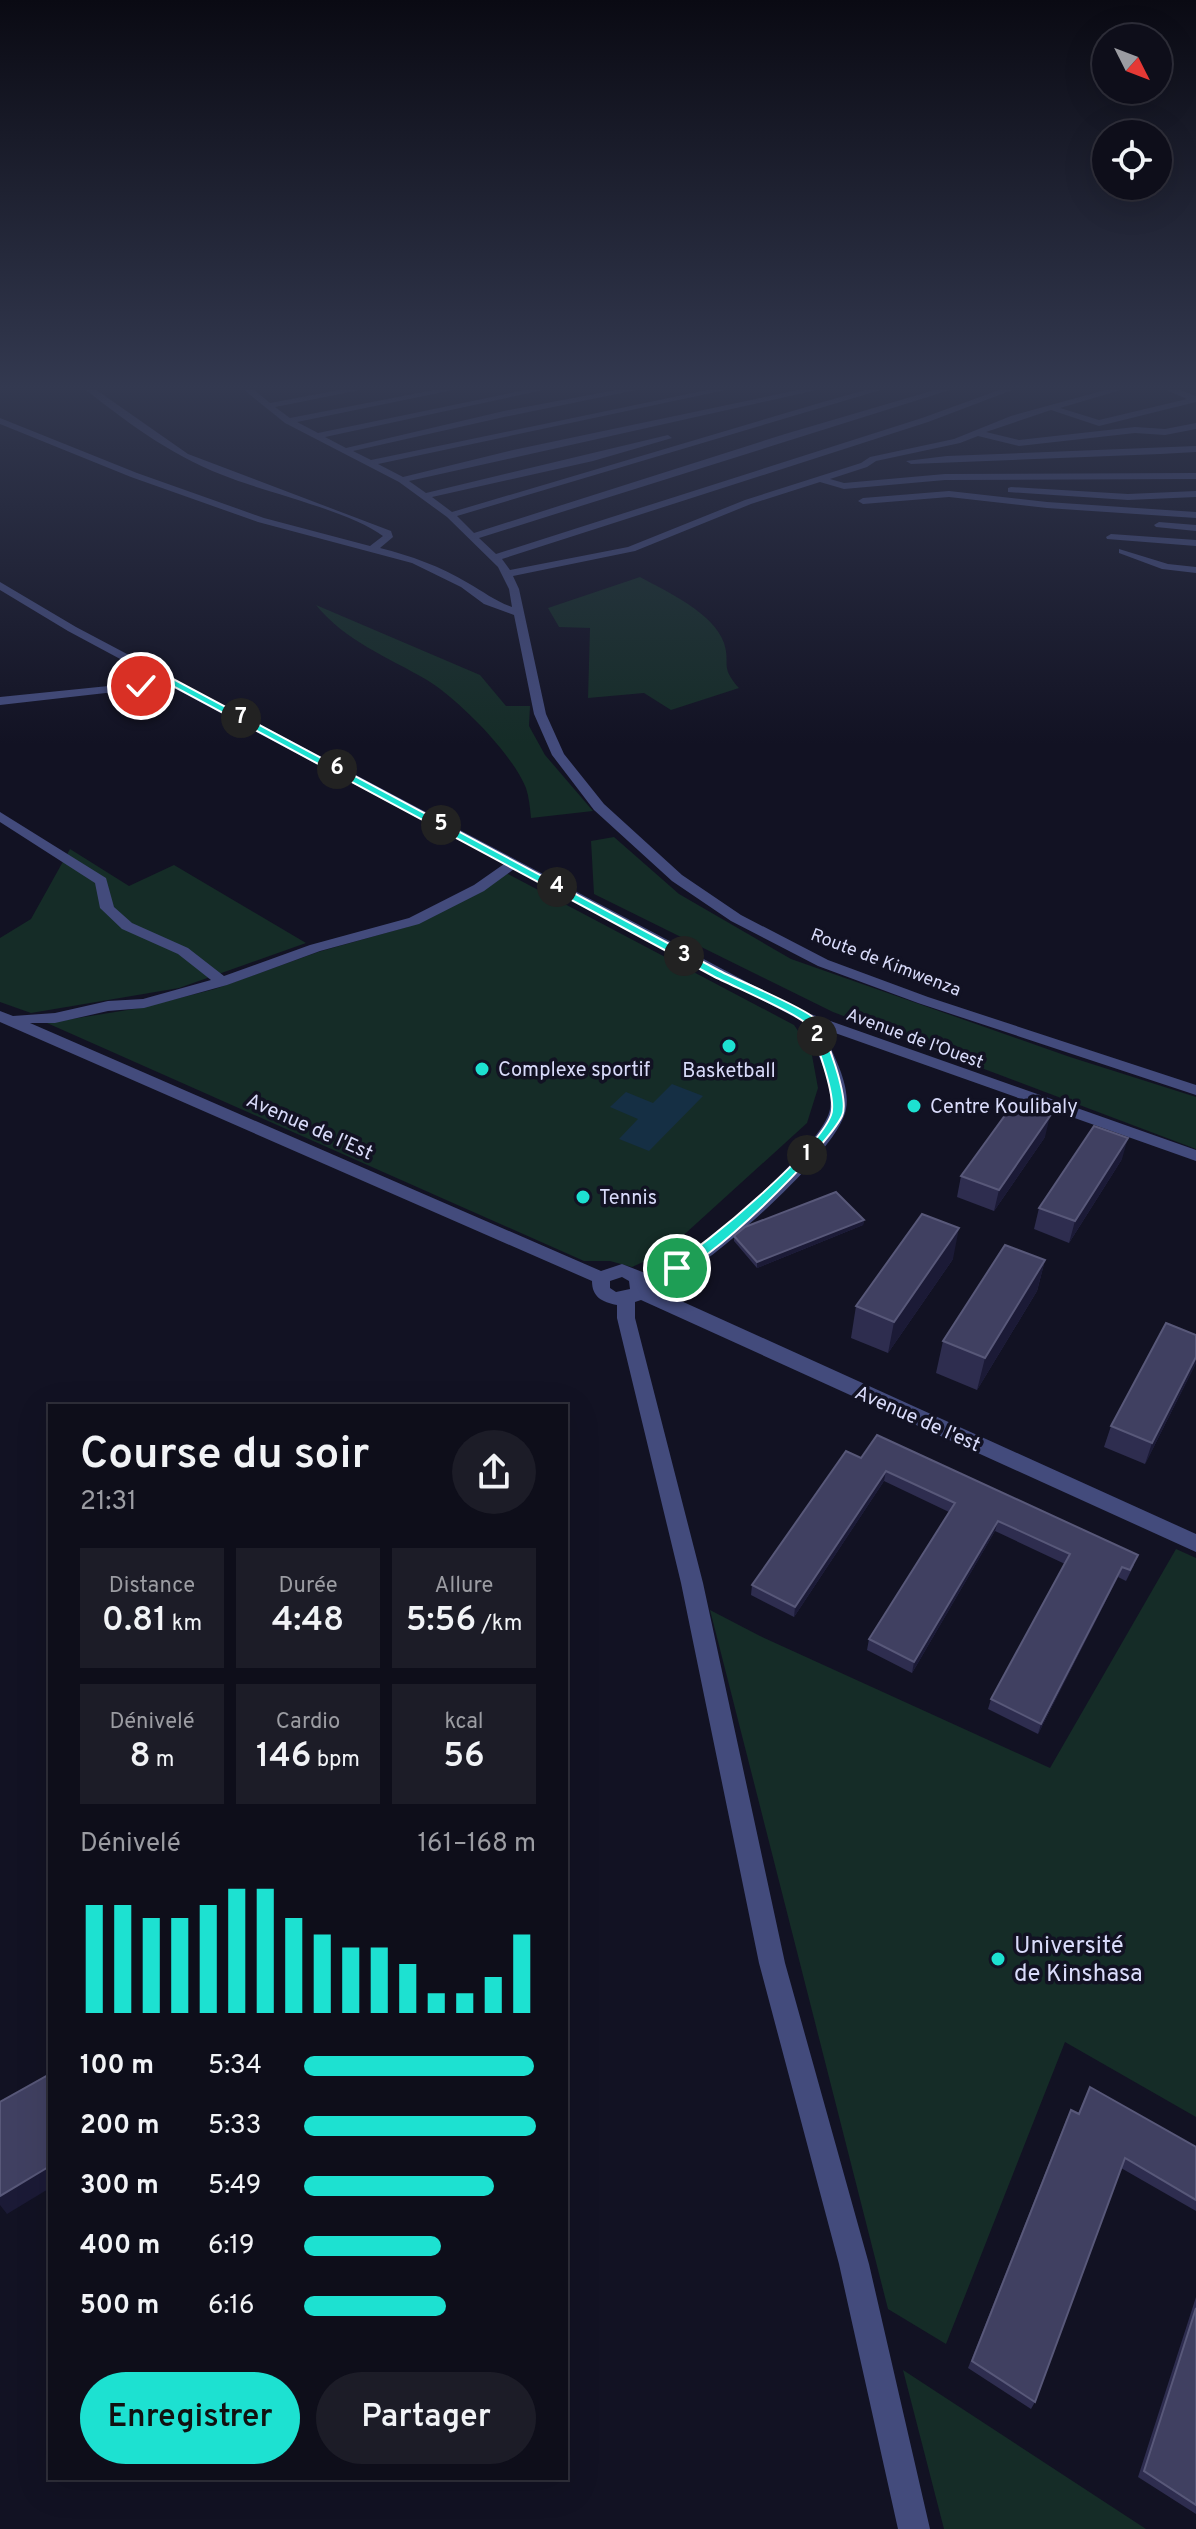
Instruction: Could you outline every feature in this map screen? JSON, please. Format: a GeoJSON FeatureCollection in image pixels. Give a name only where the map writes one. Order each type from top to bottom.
{"type":"FeatureCollection","features":[{"type":"Feature","properties":{"kind":"street"},"geometry":{"type":"LineString","coordinates":[[223,507],[416,561],[465,585],[488,602],[519,613]]}},
{"type":"Feature","properties":{"kind":"street"},"geometry":{"type":"LineString","coordinates":[[319,507],[387,533],[388,537],[371,550]]}},
{"type":"Feature","properties":{"kind":"street","name":"Route de Kimwenza"},"geometry":{"type":"LineString","coordinates":[[439,507],[508,574],[540,714],[558,755],[599,807],[640,847],[697,892],[760,932],[850,973],[1196,1090]]}},
{"type":"Feature","properties":{"kind":"street"},"geometry":{"type":"LineString","coordinates":[[450,515],[479,507]]}},
{"type":"Feature","properties":{"kind":"street"},"geometry":{"type":"LineString","coordinates":[[472,537],[566,507]]}},
{"type":"Feature","properties":{"kind":"street"},"geometry":{"type":"LineString","coordinates":[[494,558],[653,507]]}},
{"type":"Feature","properties":{"kind":"street"},"geometry":{"type":"LineString","coordinates":[[508,574],[631,549],[736,507]]}},
{"type":"Feature","properties":{"kind":"street"},"geometry":{"type":"LineString","coordinates":[[1077,507],[1196,515]]}},
{"type":"Feature","properties":{"kind":"street"},"geometry":{"type":"LineString","coordinates":[[1059,516],[1196,528]]}},
{"type":"Feature","properties":{"kind":"street"},"geometry":{"type":"LineString","coordinates":[[1111,537],[1196,543]]}},
{"type":"Feature","properties":{"kind":"street"},"geometry":{"type":"LineString","coordinates":[[1123,551],[1166,567],[1196,570]]}},
{"type":"Feature","properties":{"kind":"street"},"geometry":{"type":"LineString","coordinates":[[1180,559],[1196,560]]}},
{"type":"Feature","properties":{"kind":"street","name":"Avenue de l'Ouest"},"geometry":{"type":"LineString","coordinates":[[0,585],[159,675],[717,974],[809,1019],[1196,1156]]}},
{"type":"Feature","properties":{"kind":"street"},"geometry":{"type":"LineString","coordinates":[[0,701],[141,686],[159,675]]}},
{"type":"Feature","properties":{"kind":"street"},"geometry":{"type":"LineString","coordinates":[[0,816],[101,881],[107,908],[127,926],[183,951],[222,982]]}},
{"type":"Feature","properties":{"kind":"street"},"geometry":{"type":"LineString","coordinates":[[4,1018],[55,1018],[108,1006],[144,1003],[222,982],[315,948],[414,921],[479,888],[513,864]]}},
{"type":"Feature","properties":{"kind":"street","name":"Avenue de l'Est"},"geometry":{"type":"LineString","coordinates":[[4,1018],[601,1278],[622,1270],[634,1274],[635,1291],[605,1295],[599,1285],[601,1278]]}},
{"type":"Feature","properties":{"kind":"street"},"geometry":{"type":"LineString","coordinates":[[809,1019],[826,1054],[838,1114],[818,1144],[762,1200],[697,1256],[635,1291],[626,1318],[692,1583],[772,1963],[854,2264],[914,2529]]}},
{"type":"Feature","properties":{"kind":"street"},"geometry":{"type":"LineString","coordinates":[[826,1054],[862,1039]]}},
{"type":"Feature","properties":{"kind":"street","name":"Avenue de l'est"},"geometry":{"type":"LineString","coordinates":[[635,1291],[1196,1543]]}},
{"type":"Feature","properties":{"kind":"green space"},"geometry":{"type":"Polygon","coordinates":[[[640,577],[688,604],[719,632],[726,650],[727,669],[739,688],[671,710],[644,693],[588,698],[590,628],[559,627],[548,608],[640,577]]]}},
{"type":"Feature","properties":{"kind":"green space"},"geometry":{"type":"Polygon","coordinates":[[[316,605],[480,675],[506,706],[530,706],[529,726],[545,755],[593,811],[531,818],[527,791],[519,774],[497,743],[468,713],[427,680],[340,629],[316,605]]]}},
{"type":"Feature","properties":{"kind":"green space"},"geometry":{"type":"Polygon","coordinates":[[[614,837],[679,894],[791,959],[1070,1057],[1196,1097],[1196,1149],[833,1012],[594,894],[591,841],[614,837]]]}},
{"type":"Feature","properties":{"kind":"green space"},"geometry":{"type":"Polygon","coordinates":[[[70,849],[129,886],[174,865],[306,943],[179,988],[31,1013],[0,1002],[0,938],[31,919],[70,849]]]}},
{"type":"Feature","properties":{"kind":"green space","name":"Complexe sportif"},"geometry":{"type":"Polygon","coordinates":[[[506,873],[794,1025],[811,1050],[818,1088],[807,1123],[665,1252],[632,1267],[610,1261],[584,1261],[47,1023],[140,1008],[215,989],[318,952],[407,927],[506,873]]]}},
{"type":"Feature","properties":{"kind":"green space"},"geometry":{"type":"Polygon","coordinates":[[[1176,1549],[1196,1558],[1196,2117],[1065,2042],[946,2344],[888,2309],[710,1610],[760,1636],[1050,1768],[1176,1549]]]}},
{"type":"Feature","properties":{"kind":"green space"},"geometry":{"type":"Polygon","coordinates":[[[903,2370],[1146,2529],[944,2529],[903,2370]]]}},
{"type":"Feature","properties":{"kind":"water"},"geometry":{"type":"Polygon","coordinates":[[[672,1084],[703,1096],[649,1151],[619,1139],[638,1119],[610,1107],[626,1092],[653,1103],[672,1084]]]}},
{"type":"Feature","properties":{"kind":"building"},"geometry":{"type":"Polygon","coordinates":[[[1014,1103],[1050,1116],[999,1190],[961,1176],[1014,1103]]]}},
{"type":"Feature","properties":{"kind":"building"},"geometry":{"type":"Polygon","coordinates":[[[1094,1126],[1128,1138],[1075,1221],[1039,1208],[1094,1126]]]}},
{"type":"Feature","properties":{"kind":"building"},"geometry":{"type":"Polygon","coordinates":[[[836,1192],[864,1220],[757,1262],[734,1236],[745,1227],[836,1192]]]}},
{"type":"Feature","properties":{"kind":"building"},"geometry":{"type":"Polygon","coordinates":[[[922,1214],[959,1228],[894,1322],[856,1306],[922,1214]]]}},
{"type":"Feature","properties":{"kind":"building"},"geometry":{"type":"Polygon","coordinates":[[[1005,1245],[1045,1260],[985,1358],[943,1341],[1005,1245]]]}},
{"type":"Feature","properties":{"kind":"building"},"geometry":{"type":"Polygon","coordinates":[[[1166,1323],[1196,1335],[1196,1357],[1152,1443],[1111,1426],[1166,1323]]]}},
{"type":"Feature","properties":{"kind":"building"},"geometry":{"type":"Polygon","coordinates":[[[877,1435],[1138,1555],[1130,1570],[1122,1567],[1041,1724],[991,1699],[1070,1554],[998,1521],[914,1662],[869,1639],[955,1503],[886,1471],[795,1607],[752,1585],[846,1451],[861,1458],[877,1435]]]}},
{"type":"Feature","properties":{"kind":"building"},"geometry":{"type":"Polygon","coordinates":[[[48,2075],[48,2167],[0,2196],[0,2102],[48,2075]]]}},
{"type":"Feature","properties":{"kind":"building"},"geometry":{"type":"Polygon","coordinates":[[[1090,2087],[1196,2147],[1196,2200],[1125,2158],[1035,2402],[972,2361],[1071,2110],[1079,2114],[1090,2087]]]}},
{"type":"Feature","properties":{"kind":"building"},"geometry":{"type":"Polygon","coordinates":[[[1196,2308],[1196,2505],[1144,2471],[1196,2308]]]}},
{"type":"Feature","properties":{"kind":"place","name":"Basketball"},"geometry":{"type":"Point","coordinates":[729,1046]}},
{"type":"Feature","properties":{"kind":"place","name":"Complexe sportif"},"geometry":{"type":"Point","coordinates":[482,1069]}},
{"type":"Feature","properties":{"kind":"place","name":"Centre Koulibaly"},"geometry":{"type":"Point","coordinates":[914,1106]}},
{"type":"Feature","properties":{"kind":"place","name":"Tennis"},"geometry":{"type":"Point","coordinates":[583,1197]}},
{"type":"Feature","properties":{"kind":"place","name":"Université de Kinshasa"},"geometry":{"type":"Point","coordinates":[998,1959]}},
{"type":"Feature","properties":{"kind":"route"},"geometry":{"type":"LineString","coordinates":[[141,686],[159,675],[717,974],[809,1019],[826,1054],[838,1114],[818,1144],[762,1200],[697,1256],[677,1268]]}}]}
